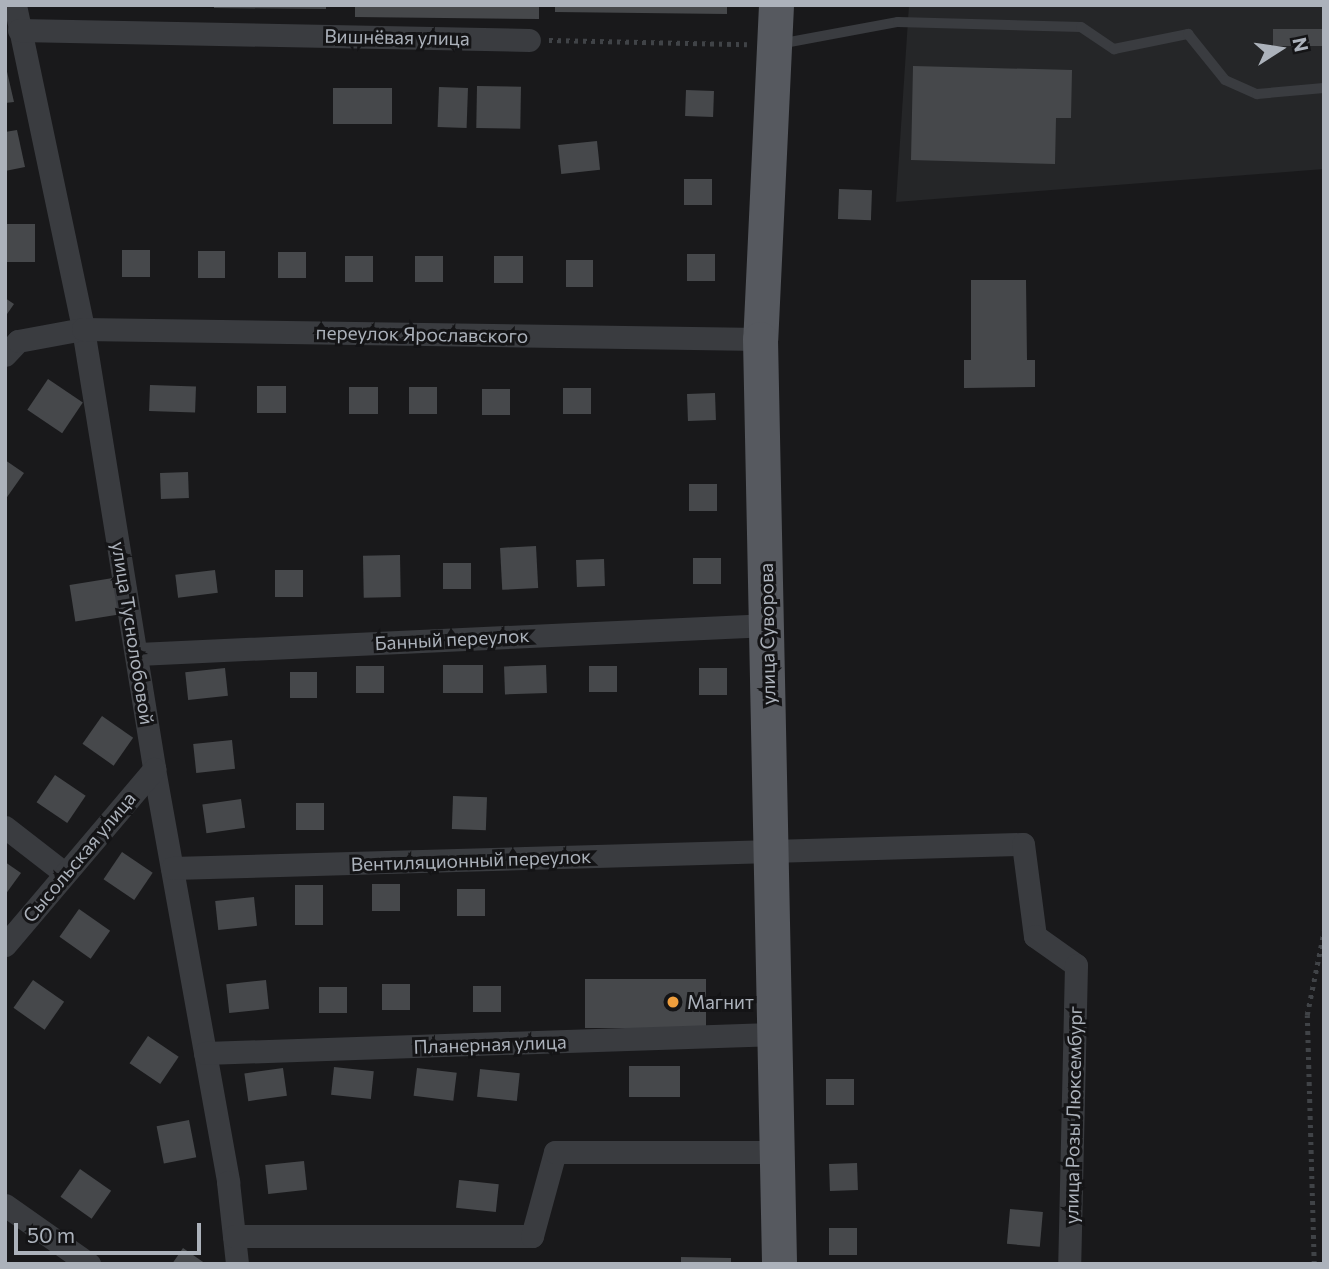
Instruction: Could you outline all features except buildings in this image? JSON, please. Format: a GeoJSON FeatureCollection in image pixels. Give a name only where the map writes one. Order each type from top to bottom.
{"type":"FeatureCollection","features":[{"type":"Feature","properties":{"kind":"main road","name":"улица Суворова"},"geometry":{"type":"LineString","coordinates":[[776,5],[760,339],[779,1264]]}},
{"type":"Feature","properties":{"kind":"street","name":"улица Туснолобовой"},"geometry":{"type":"LineString","coordinates":[[15,5],[83,330],[138,654],[153,769],[205,1053],[237,1264]]}},
{"type":"Feature","properties":{"kind":"street","name":"Вишнёвая улица"},"geometry":{"type":"LineString","coordinates":[[19,30],[529,40]]}},
{"type":"Feature","properties":{"kind":"street","name":"переулок Ярославского"},"geometry":{"type":"LineString","coordinates":[[5,355],[18,341],[83,330],[760,339]]}},
{"type":"Feature","properties":{"kind":"street","name":"Банный переулок"},"geometry":{"type":"LineString","coordinates":[[138,654],[767,625]]}},
{"type":"Feature","properties":{"kind":"street","name":"Сысольская улица"},"geometry":{"type":"LineString","coordinates":[[5,945],[63,872],[153,769]]}},
{"type":"Feature","properties":{"kind":"street"},"geometry":{"type":"LineString","coordinates":[[5,827],[63,872]]}},
{"type":"Feature","properties":{"kind":"street","name":"Вентиляционный переулок"},"geometry":{"type":"LineString","coordinates":[[172,868],[1023,844],[1035,936],[1076,965]]}},
{"type":"Feature","properties":{"kind":"street","name":"улица Розы Люксембург"},"geometry":{"type":"LineString","coordinates":[[1069,1264],[1076,965]]}},
{"type":"Feature","properties":{"kind":"street","name":"Планерная улица"},"geometry":{"type":"LineString","coordinates":[[205,1053],[775,1034]]}},
{"type":"Feature","properties":{"kind":"street"},"geometry":{"type":"LineString","coordinates":[[234,1236],[532,1236],[555,1152],[768,1152]]}},
{"type":"Feature","properties":{"kind":"street"},"geometry":{"type":"LineString","coordinates":[[5,1205],[89,1264]]}},
{"type":"Feature","properties":{"kind":"lane"},"geometry":{"type":"LineString","coordinates":[[776,44],[898,22],[1082,27],[1114,49],[1188,34],[1225,80],[1257,94],[1324,88]]}},
{"type":"Feature","properties":{"kind":"path"},"geometry":{"type":"LineString","coordinates":[[529,40],[776,44]]}},
{"type":"Feature","properties":{"kind":"path"},"geometry":{"type":"LineString","coordinates":[[1314,1264],[1307,1015],[1324,931]]}},
{"type":"Feature","properties":{"kind":"shaded area"},"geometry":{"type":"Polygon","coordinates":[[[909,5],[1324,5],[1324,169],[896,202],[909,5]]]}},
{"type":"Feature","properties":{"kind":"place","name":"Магнит"},"geometry":{"type":"Point","coordinates":[673,1002]}}]}
